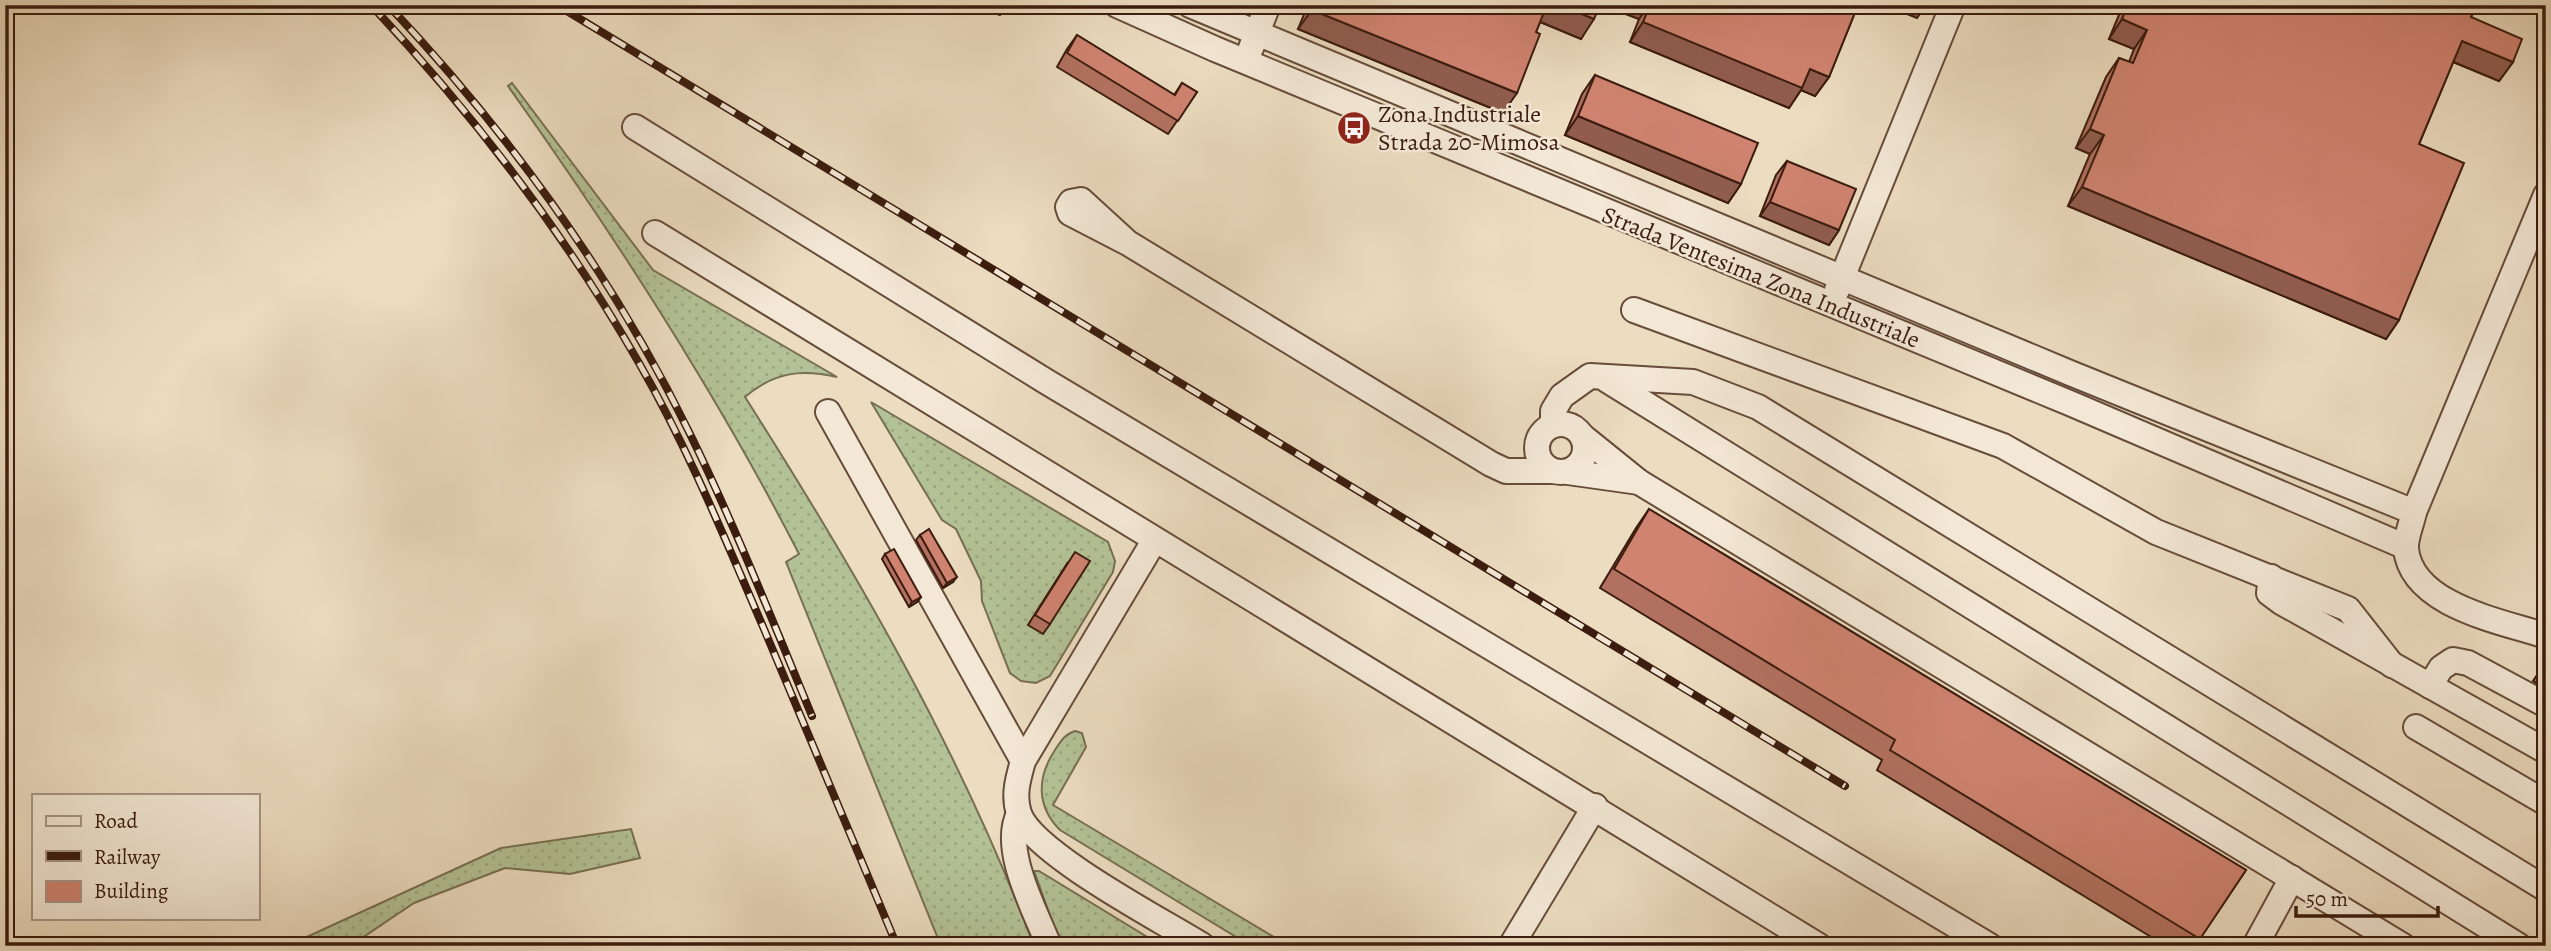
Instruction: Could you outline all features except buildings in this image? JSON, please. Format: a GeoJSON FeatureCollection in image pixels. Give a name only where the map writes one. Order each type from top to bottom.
{"type":"FeatureCollection","features":[{"type":"Feature","properties":{"kind":"street","name":"Strada Ventesima Zona Industriale"},"geometry":{"type":"LineString","coordinates":[[1117,5],[1245,62],[2072,404],[2406,547]]}},
{"type":"Feature","properties":{"kind":"street","name":"Strada Ventesima Zona Industriale"},"geometry":{"type":"LineString","coordinates":[[1190,5],[1230,13],[1257,34],[2070,373],[2414,512]]}},
{"type":"Feature","properties":{"kind":"street"},"geometry":{"type":"LineString","coordinates":[[1245,62],[1268,5]]}},
{"type":"Feature","properties":{"kind":"street"},"geometry":{"type":"LineString","coordinates":[[1830,306],[1953,5]]}},
{"type":"Feature","properties":{"kind":"street"},"geometry":{"type":"LineString","coordinates":[[1215,49],[1230,13]]}},
{"type":"Feature","properties":{"kind":"street"},"geometry":{"type":"LineString","coordinates":[[1378,117],[1390,90]]}},
{"type":"Feature","properties":{"kind":"street"},"geometry":{"type":"LineString","coordinates":[[635,127],[1035,374],[1990,946]]}},
{"type":"Feature","properties":{"kind":"street"},"geometry":{"type":"LineString","coordinates":[[1507,171],[1519,143]]}},
{"type":"Feature","properties":{"kind":"street"},"geometry":{"type":"LineString","coordinates":[[2546,195],[2414,512],[2406,547],[2418,579],[2437,596],[2546,636]]}},
{"type":"Feature","properties":{"kind":"street"},"geometry":{"type":"LineString","coordinates":[[655,233],[1154,541],[1595,806],[1819,946]]}},
{"type":"Feature","properties":{"kind":"street"},"geometry":{"type":"LineString","coordinates":[[1128,243],[1491,464],[1506,471],[1560,472],[1639,482]]}},
{"type":"Feature","properties":{"kind":"street"},"geometry":{"type":"LineString","coordinates":[[1634,310],[2003,446],[2156,532],[2348,609],[2392,665],[2546,751]]}},
{"type":"Feature","properties":{"kind":"street"},"geometry":{"type":"LineString","coordinates":[[1560,472],[1539,460],[1545,434],[1562,396],[1590,376],[1693,382],[1758,407],[2546,889]]}},
{"type":"Feature","properties":{"kind":"street"},"geometry":{"type":"LineString","coordinates":[[1603,378],[2519,946]]}},
{"type":"Feature","properties":{"kind":"street"},"geometry":{"type":"LineString","coordinates":[[828,412],[1023,761]]}},
{"type":"Feature","properties":{"kind":"street"},"geometry":{"type":"LineString","coordinates":[[1491,464],[1515,460],[1545,434],[1570,425],[1639,482],[2403,946]]}},
{"type":"Feature","properties":{"kind":"street"},"geometry":{"type":"LineString","coordinates":[[1560,472],[1582,462],[1585,453],[1582,436]]}},
{"type":"Feature","properties":{"kind":"street"},"geometry":{"type":"LineString","coordinates":[[1154,541],[1023,761],[1015,790],[1019,814],[1033,836],[1058,855],[1203,946]]}},
{"type":"Feature","properties":{"kind":"street"},"geometry":{"type":"LineString","coordinates":[[2430,686],[2441,668],[2453,660],[2468,663],[2546,705]]}},
{"type":"Feature","properties":{"kind":"street"},"geometry":{"type":"LineString","coordinates":[[2416,727],[2546,803]]}},
{"type":"Feature","properties":{"kind":"street"},"geometry":{"type":"LineString","coordinates":[[1511,946],[1595,806]]}},
{"type":"Feature","properties":{"kind":"street"},"geometry":{"type":"LineString","coordinates":[[1019,814],[1012,827],[1014,852],[1049,946]]}},
{"type":"Feature","properties":{"kind":"street"},"geometry":{"type":"LineString","coordinates":[[2255,946],[2292,878]]}},
{"type":"Feature","properties":{"kind":"green space"},"geometry":{"type":"Polygon","coordinates":[[[512,83],[653,270],[837,377],[812,373],[788,375],[767,382],[745,397],[827,529],[904,664],[973,802],[1034,946],[941,946],[786,562],[799,554],[698,373],[587,199],[508,86],[512,83]]]}},
{"type":"Feature","properties":{"kind":"green space"},"geometry":{"type":"Polygon","coordinates":[[[871,402],[1108,542],[1115,561],[1113,572],[1050,676],[1036,683],[1021,681],[1010,673],[982,601],[981,581],[956,529],[942,520],[871,402]]]}},
{"type":"Feature","properties":{"kind":"green space"},"geometry":{"type":"Polygon","coordinates":[[[1075,731],[1082,733],[1086,747],[1053,805],[1289,946],[1251,946],[1060,830],[1052,821],[1043,801],[1042,781],[1055,750],[1066,736],[1075,731]]]}},
{"type":"Feature","properties":{"kind":"green space"},"geometry":{"type":"Polygon","coordinates":[[[631,829],[640,858],[570,874],[505,868],[414,903],[350,946],[287,946],[501,848],[631,829]]]}},
{"type":"Feature","properties":{"kind":"green space"},"geometry":{"type":"Polygon","coordinates":[[[1034,871],[1039,871],[1162,946],[1061,946],[1034,871]]]}},
{"type":"Feature","properties":{"kind":"railway"},"geometry":{"type":"LineString","coordinates":[[371,5],[446,89],[516,176],[580,267],[657,395],[690,461],[764,629],[897,946]]}},
{"type":"Feature","properties":{"kind":"railway"},"geometry":{"type":"LineString","coordinates":[[388,5],[475,103],[516,155],[592,262],[627,318],[660,375],[707,469],[812,716]]}},
{"type":"Feature","properties":{"kind":"railway"},"geometry":{"type":"LineString","coordinates":[[557,5],[1845,786]]}},
{"type":"Feature","properties":{"kind":"place","name":"Zona Industriale Strada 20-Mimosa"},"geometry":{"type":"Point","coordinates":[1354,128]}}]}
